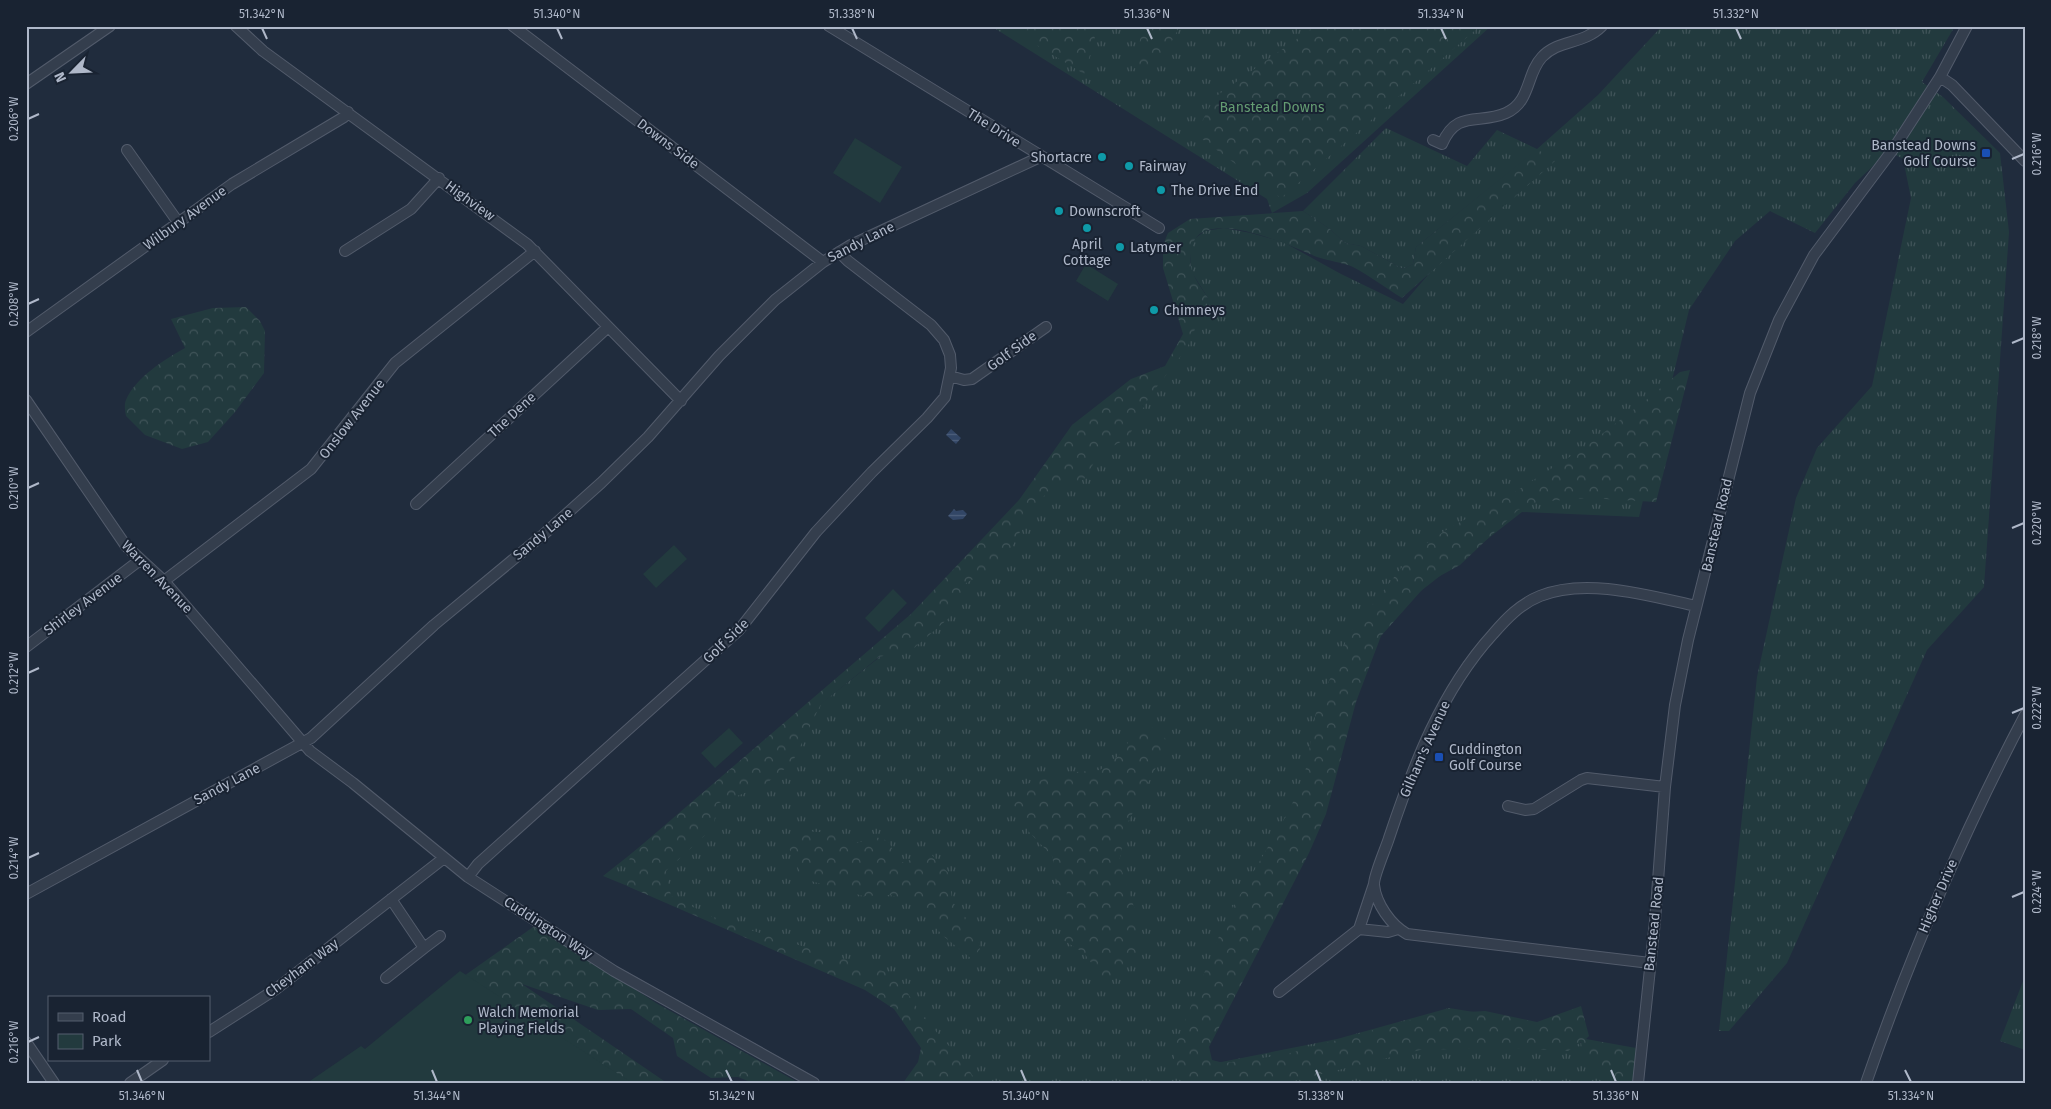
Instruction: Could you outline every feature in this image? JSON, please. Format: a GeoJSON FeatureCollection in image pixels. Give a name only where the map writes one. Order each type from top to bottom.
{"type":"FeatureCollection","features":[{"type":"Feature","properties":{"kind":"street"},"geometry":{"type":"LineString","coordinates":[[26,84],[110,26]]}},
{"type":"Feature","properties":{"kind":"street","name":"Highview"},"geometry":{"type":"LineString","coordinates":[[236,26],[263,51],[508,229],[535,252],[681,402]]}},
{"type":"Feature","properties":{"kind":"street","name":"Downs Side"},"geometry":{"type":"LineString","coordinates":[[514,26],[823,262]]}},
{"type":"Feature","properties":{"kind":"street","name":"The Drive"},"geometry":{"type":"LineString","coordinates":[[829,26],[1040,157],[1159,228]]}},
{"type":"Feature","properties":{"kind":"street"},"geometry":{"type":"LineString","coordinates":[[1432,140],[1442,144],[1447,133],[1456,124],[1504,114],[1512,109],[1524,98],[1535,68],[1544,56],[1554,48],[1588,38],[1602,26]]}},
{"type":"Feature","properties":{"kind":"street","name":"Banstead Road"},"geometry":{"type":"LineString","coordinates":[[1638,1083],[1665,787],[1675,705],[1696,606],[1750,392],[1779,320],[1814,255],[1878,171],[1940,76],[1967,26]]}},
{"type":"Feature","properties":{"kind":"street"},"geometry":{"type":"LineString","coordinates":[[1940,76],[1952,85],[2025,161]]}},
{"type":"Feature","properties":{"kind":"street","name":"Wilbury Avenue"},"geometry":{"type":"LineString","coordinates":[[26,332],[232,184],[344,117],[348,112]]}},
{"type":"Feature","properties":{"kind":"street"},"geometry":{"type":"LineString","coordinates":[[128,150],[178,222]]}},
{"type":"Feature","properties":{"kind":"street","name":"Sandy Lane"},"geometry":{"type":"LineString","coordinates":[[26,894],[317,734],[434,625],[564,517],[648,437],[746,327],[823,262],[839,252],[1040,157]]}},
{"type":"Feature","properties":{"kind":"street"},"geometry":{"type":"LineString","coordinates":[[345,251],[411,209],[439,178]]}},
{"type":"Feature","properties":{"kind":"street","name":"Onslow Avenue"},"geometry":{"type":"LineString","coordinates":[[164,581],[311,469],[396,363],[535,252]]}},
{"type":"Feature","properties":{"kind":"street","name":"Golf Side"},"geometry":{"type":"LineString","coordinates":[[468,877],[478,864],[739,630],[816,532],[945,397],[951,364],[948,348],[939,333],[839,252]]}},
{"type":"Feature","properties":{"kind":"street","name":"The Dene"},"geometry":{"type":"LineString","coordinates":[[416,504],[608,327]]}},
{"type":"Feature","properties":{"kind":"street","name":"Golf Side"},"geometry":{"type":"LineString","coordinates":[[950,376],[964,380],[972,379],[1046,327]]}},
{"type":"Feature","properties":{"kind":"street","name":"Warren Avenue"},"geometry":{"type":"LineString","coordinates":[[26,400],[126,546],[164,581],[303,743]]}},
{"type":"Feature","properties":{"kind":"street","name":"Shirley Avenue"},"geometry":{"type":"LineString","coordinates":[[26,647],[140,560]]}},
{"type":"Feature","properties":{"kind":"street","name":"Gilham's Avenue"},"geometry":{"type":"LineString","coordinates":[[1359,929],[1398,808],[1433,724],[1476,654],[1516,610],[1528,601],[1548,594],[1588,589],[1627,592],[1696,606]]}},
{"type":"Feature","properties":{"kind":"street","name":"Higher Drive"},"geometry":{"type":"LineString","coordinates":[[1866,1083],[1922,932],[1991,779],[2025,714]]}},
{"type":"Feature","properties":{"kind":"street","name":"Cuddington Way"},"geometry":{"type":"LineString","coordinates":[[303,743],[310,751],[353,783],[468,877],[614,971],[814,1083]]}},
{"type":"Feature","properties":{"kind":"street"},"geometry":{"type":"LineString","coordinates":[[1508,806],[1525,810],[1534,809],[1587,778],[1665,787]]}},
{"type":"Feature","properties":{"kind":"street","name":"Cheyham Way"},"geometry":{"type":"LineString","coordinates":[[210,1031],[276,989],[444,858]]}},
{"type":"Feature","properties":{"kind":"street"},"geometry":{"type":"LineString","coordinates":[[1374,884],[1380,902],[1388,917],[1398,929],[1407,934],[1650,963]]}},
{"type":"Feature","properties":{"kind":"street"},"geometry":{"type":"LineString","coordinates":[[391,900],[424,948]]}},
{"type":"Feature","properties":{"kind":"street"},"geometry":{"type":"LineString","coordinates":[[1280,992],[1359,929],[1388,932],[1398,929]]}},
{"type":"Feature","properties":{"kind":"street"},"geometry":{"type":"LineString","coordinates":[[386,978],[440,936]]}},
{"type":"Feature","properties":{"kind":"street"},"geometry":{"type":"LineString","coordinates":[[26,1042],[54,1083]]}},
{"type":"Feature","properties":{"kind":"street"},"geometry":{"type":"LineString","coordinates":[[130,1083],[161,1062]]}},
{"type":"Feature","properties":{"kind":"green space","name":"Banstead Downs"},"geometry":{"type":"Polygon","coordinates":[[[991,26],[1491,26],[1307,193],[1272,213],[1267,199],[991,26]]]}},
{"type":"Feature","properties":{"kind":"green space"},"geometry":{"type":"Polygon","coordinates":[[[1006,26],[1092,26],[1095,39],[1084,74],[1006,26]]]}},
{"type":"Feature","properties":{"kind":"green space"},"geometry":{"type":"Polygon","coordinates":[[[1143,26],[1180,26],[1162,59],[1148,73],[1134,68],[1143,26]]]}},
{"type":"Feature","properties":{"kind":"green space"},"geometry":{"type":"Polygon","coordinates":[[[1315,26],[1480,26],[1281,198],[1198,136],[1200,125],[1215,97],[1315,26]]]}},
{"type":"Feature","properties":{"kind":"green space"},"geometry":{"type":"Polygon","coordinates":[[[1662,26],[1955,26],[1922,82],[1943,97],[2000,153],[2009,232],[1984,587],[1927,650],[1787,963],[1729,1031],[1719,1031],[1757,677],[1796,498],[1817,448],[1872,386],[1911,198],[1903,159],[1889,151],[1855,183],[1815,233],[1770,211],[1735,241],[1689,310],[1639,517],[1522,512],[1390,615],[1355,669],[1196,1067],[1337,1039],[1449,1008],[1523,1020],[1609,1054],[1616,1083],[953,1083],[897,996],[603,876],[900,641],[1065,446],[1166,374],[1208,298],[1191,271],[1190,252],[1193,240],[1205,231],[1224,228],[1283,242],[1341,274],[1403,304],[1534,152],[1416,247],[1413,264],[1403,269],[1361,246],[1345,243],[1330,229],[1303,211],[1386,128],[1467,166],[1497,130],[1537,149],[1598,95],[1662,26]]]}},
{"type":"Feature","properties":{"kind":"green space"},"geometry":{"type":"Polygon","coordinates":[[[855,138],[902,167],[880,203],[833,173],[855,138]]]}},
{"type":"Feature","properties":{"kind":"green space"},"geometry":{"type":"Polygon","coordinates":[[[1537,149],[1555,161],[1402,298],[1353,267],[1317,257],[1270,238],[1230,229],[1213,229],[1200,234],[1192,246],[1190,261],[1193,274],[1208,298],[1187,348],[1149,397],[1128,438],[1100,453],[1084,479],[1039,498],[1002,564],[966,583],[950,617],[913,649],[879,657],[821,704],[792,763],[763,786],[716,804],[714,827],[666,871],[671,896],[721,921],[896,975],[923,1017],[966,1065],[977,1083],[903,1083],[918,1062],[921,1048],[894,1009],[865,990],[627,886],[630,855],[911,614],[1019,500],[1072,425],[1131,379],[1165,366],[1183,334],[1163,268],[1163,245],[1168,233],[1190,219],[1303,211],[1330,229],[1345,243],[1361,246],[1403,269],[1413,264],[1416,247],[1537,149]]]}},
{"type":"Feature","properties":{"kind":"green space"},"geometry":{"type":"Polygon","coordinates":[[[1086,264],[1118,284],[1108,301],[1076,281],[1086,264]]]}},
{"type":"Feature","properties":{"kind":"green space"},"geometry":{"type":"Polygon","coordinates":[[[246,307],[260,321],[265,331],[264,373],[235,412],[208,442],[182,449],[145,435],[126,416],[125,402],[130,392],[143,377],[160,363],[185,348],[171,319],[213,308],[246,307]]]}},
{"type":"Feature","properties":{"kind":"green space"},"geometry":{"type":"Polygon","coordinates":[[[1690,370],[1656,502],[1588,498],[1537,502],[1518,510],[1460,565],[1429,582],[1381,636],[1356,702],[1326,814],[1309,853],[1209,1047],[1212,1060],[1224,1063],[1283,1055],[1432,1014],[1485,1011],[1537,1022],[1581,1006],[1589,1036],[1586,1039],[1636,1048],[1633,1083],[1605,1083],[1609,1076],[1583,1058],[1581,1042],[1568,1051],[1500,1048],[1420,1050],[1285,1083],[1206,1083],[1186,1077],[1174,1069],[1174,1048],[1226,919],[1290,809],[1305,773],[1316,712],[1349,634],[1414,552],[1449,528],[1507,497],[1585,447],[1680,372],[1690,370]]]}},
{"type":"Feature","properties":{"kind":"green space"},"geometry":{"type":"Polygon","coordinates":[[[674,545],[687,559],[656,588],[643,574],[674,545]]]}},
{"type":"Feature","properties":{"kind":"green space"},"geometry":{"type":"Polygon","coordinates":[[[893,589],[907,603],[879,632],[865,618],[893,589]]]}},
{"type":"Feature","properties":{"kind":"green space"},"geometry":{"type":"Polygon","coordinates":[[[1140,721],[1156,730],[1169,742],[1127,824],[1119,862],[1136,913],[1138,953],[1106,983],[1084,953],[1060,938],[1067,892],[1057,883],[1052,856],[1029,832],[1012,802],[1027,784],[1065,773],[1100,770],[1122,753],[1140,721]]]}},
{"type":"Feature","properties":{"kind":"green space"},"geometry":{"type":"Polygon","coordinates":[[[729,728],[743,743],[715,768],[701,753],[729,728]]]}},
{"type":"Feature","properties":{"kind":"green space"},"geometry":{"type":"Polygon","coordinates":[[[802,831],[835,833],[857,843],[876,837],[888,841],[900,863],[931,854],[951,876],[952,899],[958,910],[976,926],[980,949],[972,959],[942,935],[917,903],[890,895],[863,896],[811,881],[800,872],[789,848],[802,831]]]}},
{"type":"Feature","properties":{"kind":"green space"},"geometry":{"type":"Polygon","coordinates":[[[536,925],[656,1003],[799,1083],[753,1083],[738,1077],[711,1078],[677,1056],[673,1038],[631,1009],[598,1010],[522,984],[667,1083],[600,1083],[437,995],[536,925]]]}},
{"type":"Feature","properties":{"kind":"green space","name":"Walch Memorial Playing Fields"},"geometry":{"type":"Polygon","coordinates":[[[460,971],[633,1083],[307,1083],[361,1046],[365,1049],[460,971]]]}},
{"type":"Feature","properties":{"kind":"green space"},"geometry":{"type":"Polygon","coordinates":[[[2025,976],[2025,1050],[2000,1041],[2025,976]]]}},
{"type":"Feature","properties":{"kind":"water"},"geometry":{"type":"Polygon","coordinates":[[[951,429],[961,438],[956,444],[946,435],[951,429]]]}},
{"type":"Feature","properties":{"kind":"water"},"geometry":{"type":"Polygon","coordinates":[[[954,509],[956,511],[963,510],[967,514],[963,519],[953,520],[948,516],[954,509]]]}},
{"type":"Feature","properties":{"kind":"place","name":"Banstead Downs Golf Course"},"geometry":{"type":"Point","coordinates":[1986,153]}},
{"type":"Feature","properties":{"kind":"place","name":"Shortacre"},"geometry":{"type":"Point","coordinates":[1102,157]}},
{"type":"Feature","properties":{"kind":"place","name":"Fairway"},"geometry":{"type":"Point","coordinates":[1129,166]}},
{"type":"Feature","properties":{"kind":"place","name":"The Drive End"},"geometry":{"type":"Point","coordinates":[1161,190]}},
{"type":"Feature","properties":{"kind":"place","name":"Downscroft"},"geometry":{"type":"Point","coordinates":[1059,211]}},
{"type":"Feature","properties":{"kind":"place","name":"April Cottage"},"geometry":{"type":"Point","coordinates":[1087,228]}},
{"type":"Feature","properties":{"kind":"place","name":"Latymer"},"geometry":{"type":"Point","coordinates":[1120,247]}},
{"type":"Feature","properties":{"kind":"place","name":"Chimneys"},"geometry":{"type":"Point","coordinates":[1154,310]}},
{"type":"Feature","properties":{"kind":"place","name":"Cuddington Golf Course"},"geometry":{"type":"Point","coordinates":[1439,757]}},
{"type":"Feature","properties":{"kind":"place","name":"Walch Memorial Playing Fields"},"geometry":{"type":"Point","coordinates":[468,1020]}}]}
